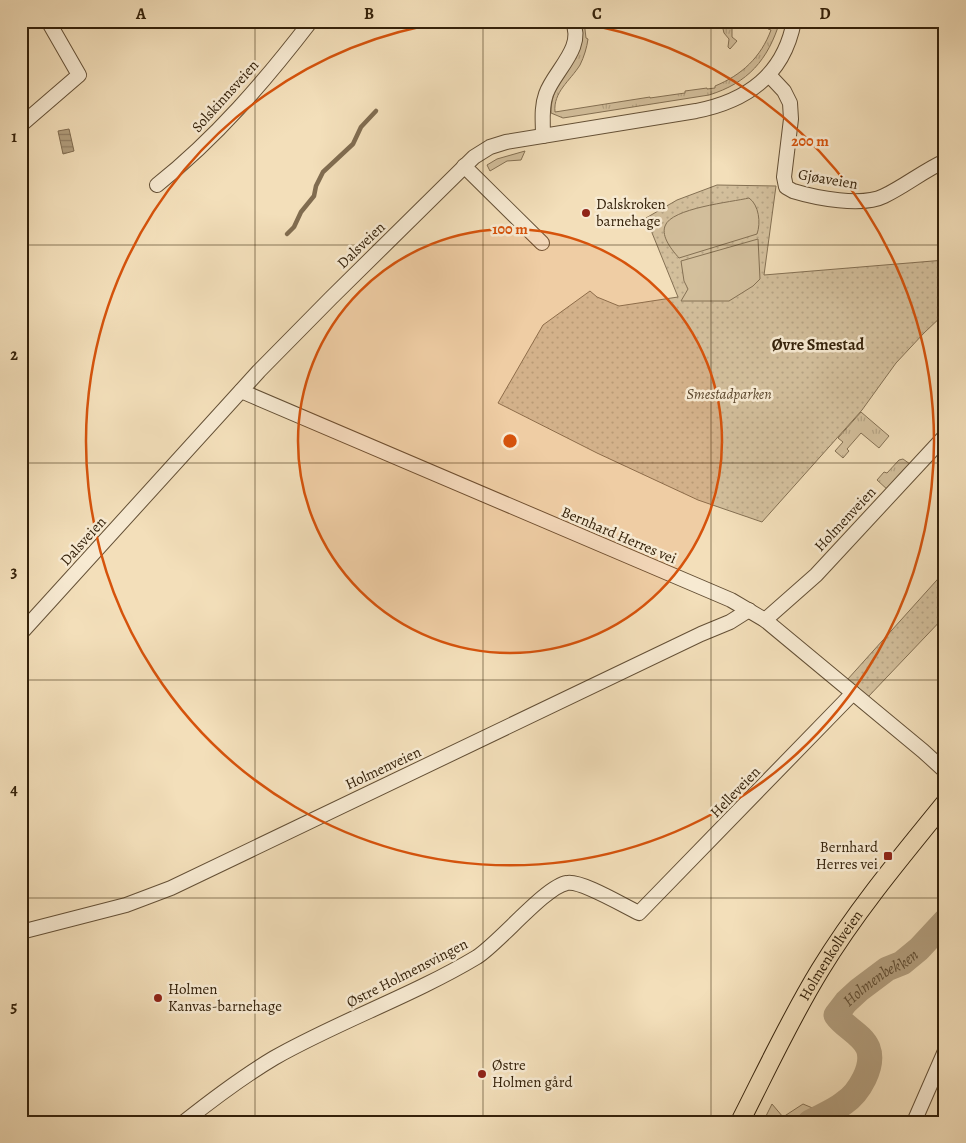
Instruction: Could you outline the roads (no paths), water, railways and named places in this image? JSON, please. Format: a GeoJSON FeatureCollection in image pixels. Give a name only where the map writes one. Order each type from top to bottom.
{"type":"FeatureCollection","features":[{"type":"Feature","properties":{"kind":"main road","name":"Holmenkollveien"},"geometry":{"type":"LineString","coordinates":[[740,1122],[794,1016],[820,970],[882,881],[945,803]]}},
{"type":"Feature","properties":{"kind":"street"},"geometry":{"type":"LineString","coordinates":[[21,125],[79,75],[48,21]]}},
{"type":"Feature","properties":{"kind":"street","name":"Solskinnsveien"},"geometry":{"type":"LineString","coordinates":[[156,185],[187,160],[220,129],[255,90],[311,21]]}},
{"type":"Feature","properties":{"kind":"street"},"geometry":{"type":"LineString","coordinates":[[543,136],[543,104],[550,84],[573,48],[577,34],[572,21]]}},
{"type":"Feature","properties":{"kind":"street","name":"Dalsveien"},"geometry":{"type":"LineString","coordinates":[[21,633],[241,391],[331,298],[464,166],[481,152],[497,144],[696,112],[723,105],[750,91],[769,75],[786,49],[794,21]]}},
{"type":"Feature","properties":{"kind":"street","name":"Gjøaveien"},"geometry":{"type":"LineString","coordinates":[[769,75],[784,91],[790,103],[791,119],[784,177],[786,187],[793,192],[850,201],[872,200],[893,192],[945,161]]}},
{"type":"Feature","properties":{"kind":"street"},"geometry":{"type":"LineString","coordinates":[[464,166],[542,243]]}},
{"type":"Feature","properties":{"kind":"street","name":"Bernhard Herres vei"},"geometry":{"type":"LineString","coordinates":[[241,391],[722,596],[749,610],[765,620],[945,772]]}},
{"type":"Feature","properties":{"kind":"street","name":"Holmenveien"},"geometry":{"type":"LineString","coordinates":[[765,620],[816,575],[945,436]]}},
{"type":"Feature","properties":{"kind":"street","name":"Holmenveien"},"geometry":{"type":"LineString","coordinates":[[21,932],[126,905],[171,888],[701,634],[730,622],[749,610]]}},
{"type":"Feature","properties":{"kind":"street","name":"Helleveien"},"geometry":{"type":"LineString","coordinates":[[639,913],[853,693]]}},
{"type":"Feature","properties":{"kind":"street","name":"Østre Holmensvingen"},"geometry":{"type":"LineString","coordinates":[[184,1122],[225,1090],[275,1058],[441,976],[479,955],[494,944],[546,895],[561,884],[567,882],[581,885],[639,913]]}},
{"type":"Feature","properties":{"kind":"street"},"geometry":{"type":"LineString","coordinates":[[914,1122],[945,1051]]}},
{"type":"Feature","properties":{"kind":"waterway"},"geometry":{"type":"LineString","coordinates":[[287,234],[294,227],[301,212],[314,196],[316,186],[323,172],[353,144],[361,127],[376,111]]}},
{"type":"Feature","properties":{"kind":"waterway","name":"Holmenbekken"},"geometry":{"type":"LineString","coordinates":[[810,1122],[850,1099],[860,1086],[869,1063],[870,1055],[865,1043],[836,1015],[859,990],[887,969],[902,963],[919,949],[945,921]]}},
{"type":"Feature","properties":{"kind":"place","name":"Dalskroken barnehage"},"geometry":{"type":"Point","coordinates":[586,213]}},
{"type":"Feature","properties":{"kind":"place","name":"Bernhard Herres vei"},"geometry":{"type":"Point","coordinates":[888,856]}},
{"type":"Feature","properties":{"kind":"place","name":"Holmen Kanvas-barnehage"},"geometry":{"type":"Point","coordinates":[158,998]}},
{"type":"Feature","properties":{"kind":"place","name":"Østre Holmen gård"},"geometry":{"type":"Point","coordinates":[482,1074]}},
{"type":"Feature","properties":{"kind":"district","name":"Øvre Smestad"},"geometry":{"type":"Point","coordinates":[818,344]}},
{"type":"Feature","properties":{"kind":"park label","name":"Smestadparken"},"geometry":{"type":"Point","coordinates":[729,394]}}]}
